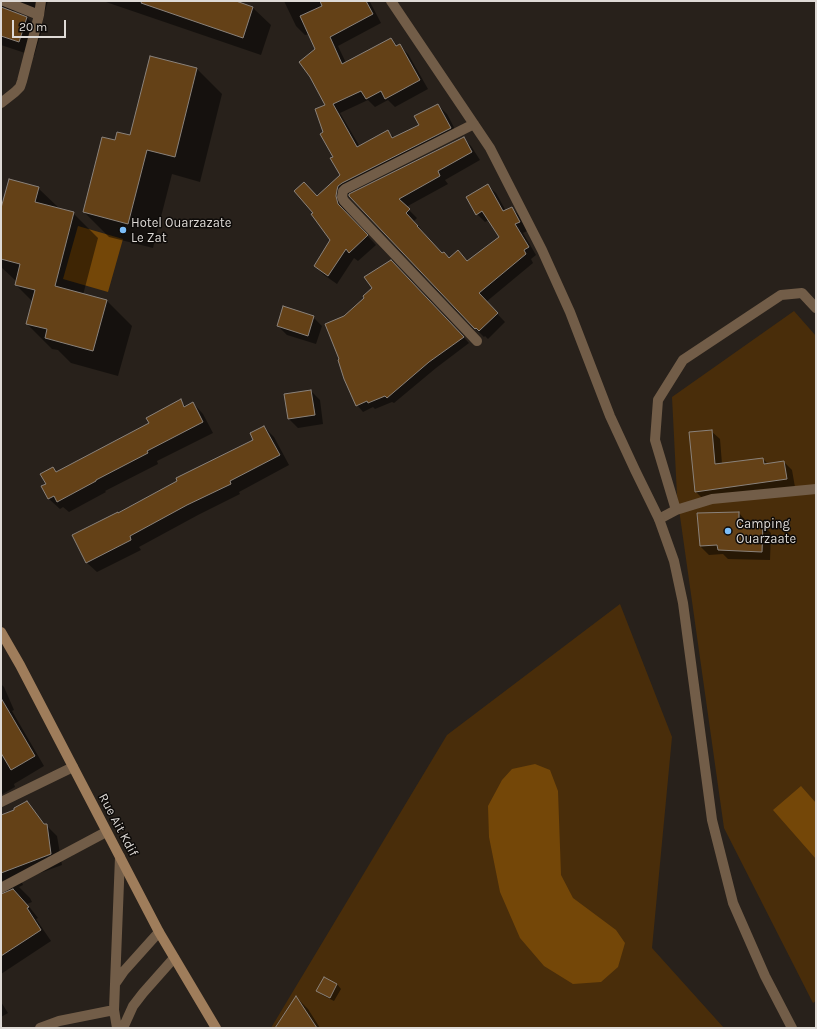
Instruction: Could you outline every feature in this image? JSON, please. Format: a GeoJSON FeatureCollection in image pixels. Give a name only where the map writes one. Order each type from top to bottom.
{"type":"FeatureCollection","features":[{"type":"Feature","properties":{"kind":"street"},"geometry":{"type":"LineString","coordinates":[[4,1],[39,15]]}},
{"type":"Feature","properties":{"kind":"street"},"geometry":{"type":"LineString","coordinates":[[1,103],[20,87],[22,82],[39,15],[41,1]]}},
{"type":"Feature","properties":{"kind":"street"},"geometry":{"type":"LineString","coordinates":[[391,1],[490,148],[542,250],[570,312],[610,416],[659,519],[674,560],[683,603],[712,820],[733,903],[766,976],[792,1028]]}},
{"type":"Feature","properties":{"kind":"street"},"geometry":{"type":"LineString","coordinates":[[474,124],[345,189],[342,197],[344,201],[477,341]]}},
{"type":"Feature","properties":{"kind":"street"},"geometry":{"type":"LineString","coordinates":[[676,510],[655,440],[658,400],[683,360],[781,295],[802,293],[816,308]]}},
{"type":"Feature","properties":{"kind":"street"},"geometry":{"type":"LineString","coordinates":[[659,519],[676,510],[712,499],[816,490]]}},
{"type":"Feature","properties":{"kind":"street","name":"Rue Ait Kdif"},"geometry":{"type":"LineString","coordinates":[[1,632],[20,665],[158,932],[216,1028]]}},
{"type":"Feature","properties":{"kind":"street"},"geometry":{"type":"LineString","coordinates":[[1,802],[73,767]]}},
{"type":"Feature","properties":{"kind":"street"},"geometry":{"type":"LineString","coordinates":[[1,888],[106,832]]}},
{"type":"Feature","properties":{"kind":"street"},"geometry":{"type":"LineString","coordinates":[[117,1028],[114,1010],[120,857]]}},
{"type":"Feature","properties":{"kind":"street"},"geometry":{"type":"LineString","coordinates":[[115,984],[124,971],[158,932]]}},
{"type":"Feature","properties":{"kind":"street"},"geometry":{"type":"LineString","coordinates":[[123,1028],[133,1006],[142,993],[174,958]]}},
{"type":"Feature","properties":{"kind":"street"},"geometry":{"type":"LineString","coordinates":[[40,1028],[59,1021],[114,1010]]}},
{"type":"Feature","properties":{"kind":"street"},"geometry":{"type":"LineString","coordinates":[[74,1028],[80,1017]]}},
{"type":"Feature","properties":{"kind":"shaded area"},"geometry":{"type":"Polygon","coordinates":[[[78,226],[123,239],[108,292],[63,279],[78,226]]]}},
{"type":"Feature","properties":{"kind":"shaded area"},"geometry":{"type":"Polygon","coordinates":[[[794,311],[816,336],[816,1001],[813,1003],[724,828],[677,495],[672,397],[794,311]]]}},
{"type":"Feature","properties":{"kind":"shaded area"},"geometry":{"type":"Polygon","coordinates":[[[620,604],[672,737],[652,948],[724,1028],[271,1028],[447,735],[620,604]]]}},
{"type":"Feature","properties":{"kind":"shaded area"},"geometry":{"type":"Polygon","coordinates":[[[535,764],[550,770],[558,791],[561,875],[573,898],[616,930],[625,943],[618,967],[601,982],[573,984],[544,966],[520,938],[500,892],[489,837],[488,806],[502,780],[512,769],[535,764]]]}},
{"type":"Feature","properties":{"kind":"shaded area"},"geometry":{"type":"Polygon","coordinates":[[[801,786],[816,803],[816,859],[773,810],[801,786]]]}},
{"type":"Feature","properties":{"kind":"building"},"geometry":{"type":"Polygon","coordinates":[[[142,1],[236,1],[253,7],[243,38],[141,3],[142,1]]]}},
{"type":"Feature","properties":{"kind":"building"},"geometry":{"type":"Polygon","coordinates":[[[320,1],[366,1],[373,14],[330,37],[342,64],[391,38],[396,46],[400,44],[420,80],[385,99],[381,91],[366,99],[361,91],[333,104],[357,147],[388,130],[392,138],[419,125],[414,116],[438,104],[451,128],[338,186],[336,196],[338,204],[368,235],[349,253],[346,249],[328,276],[314,266],[330,240],[311,214],[313,213],[294,191],[304,182],[317,196],[340,175],[330,158],[333,157],[320,134],[323,132],[315,109],[325,105],[310,77],[299,62],[315,49],[300,16],[322,6],[320,1]]]}},
{"type":"Feature","properties":{"kind":"building"},"geometry":{"type":"Polygon","coordinates":[[[1,7],[27,17],[19,42],[1,36],[1,7]]]}},
{"type":"Feature","properties":{"kind":"building"},"geometry":{"type":"Polygon","coordinates":[[[150,56],[197,68],[175,157],[147,150],[128,224],[83,212],[102,137],[115,140],[117,132],[130,135],[150,56]]]}},
{"type":"Feature","properties":{"kind":"building"},"geometry":{"type":"Polygon","coordinates":[[[464,137],[472,152],[438,171],[440,176],[399,199],[410,209],[406,213],[442,253],[444,252],[449,258],[458,250],[467,261],[499,237],[482,211],[476,215],[466,197],[488,184],[503,211],[512,207],[520,222],[515,224],[529,247],[524,250],[526,254],[479,293],[498,313],[479,331],[476,328],[475,329],[349,196],[349,194],[464,137]]]}},
{"type":"Feature","properties":{"kind":"building"},"geometry":{"type":"Polygon","coordinates":[[[9,179],[39,187],[35,202],[74,212],[55,286],[107,300],[93,351],[45,338],[47,329],[26,324],[35,290],[15,285],[20,264],[1,259],[1,208],[9,179]]]}},
{"type":"Feature","properties":{"kind":"building"},"geometry":{"type":"Polygon","coordinates":[[[391,260],[464,337],[429,362],[387,398],[385,396],[356,406],[344,379],[338,360],[339,359],[325,324],[344,316],[364,298],[363,296],[372,288],[364,277],[391,260]]]}},
{"type":"Feature","properties":{"kind":"building"},"geometry":{"type":"Polygon","coordinates":[[[283,306],[314,316],[308,336],[277,326],[283,306]]]}},
{"type":"Feature","properties":{"kind":"building"},"geometry":{"type":"Polygon","coordinates":[[[311,390],[315,415],[288,419],[284,394],[311,390]]]}},
{"type":"Feature","properties":{"kind":"building"},"geometry":{"type":"Polygon","coordinates":[[[181,399],[184,407],[193,402],[203,422],[147,451],[148,453],[57,502],[54,496],[48,499],[41,486],[46,484],[40,474],[53,467],[56,472],[149,423],[146,418],[181,399]]]}},
{"type":"Feature","properties":{"kind":"building"},"geometry":{"type":"Polygon","coordinates":[[[264,426],[280,455],[230,481],[231,484],[187,505],[130,536],[131,540],[86,563],[72,535],[118,513],[177,481],[176,478],[253,440],[250,433],[264,426]]]}},
{"type":"Feature","properties":{"kind":"building"},"geometry":{"type":"Polygon","coordinates":[[[712,430],[715,464],[763,458],[764,464],[784,461],[787,479],[695,492],[689,432],[712,430]]]}},
{"type":"Feature","properties":{"kind":"building"},"geometry":{"type":"Polygon","coordinates":[[[739,512],[739,522],[763,523],[762,552],[718,550],[717,545],[700,546],[697,513],[739,512]]]}},
{"type":"Feature","properties":{"kind":"building"},"geometry":{"type":"Polygon","coordinates":[[[1,698],[35,756],[11,770],[1,753],[1,698]]]}},
{"type":"Feature","properties":{"kind":"building"},"geometry":{"type":"Polygon","coordinates":[[[27,801],[44,824],[47,824],[51,854],[1,873],[1,815],[14,810],[14,808],[27,801]]]}},
{"type":"Feature","properties":{"kind":"building"},"geometry":{"type":"Polygon","coordinates":[[[13,889],[29,907],[27,908],[41,930],[1,956],[1,894],[13,889]]]}},
{"type":"Feature","properties":{"kind":"building"},"geometry":{"type":"Polygon","coordinates":[[[324,977],[337,984],[330,998],[316,991],[324,977]]]}},
{"type":"Feature","properties":{"kind":"building"},"geometry":{"type":"Polygon","coordinates":[[[296,996],[317,1028],[275,1028],[296,996]]]}},
{"type":"Feature","properties":{"kind":"place","name":"Hotel Ouarzazate Le Zat"},"geometry":{"type":"Point","coordinates":[123,230]}},
{"type":"Feature","properties":{"kind":"place","name":"Camping Ouarzaate"},"geometry":{"type":"Point","coordinates":[728,531]}}]}
